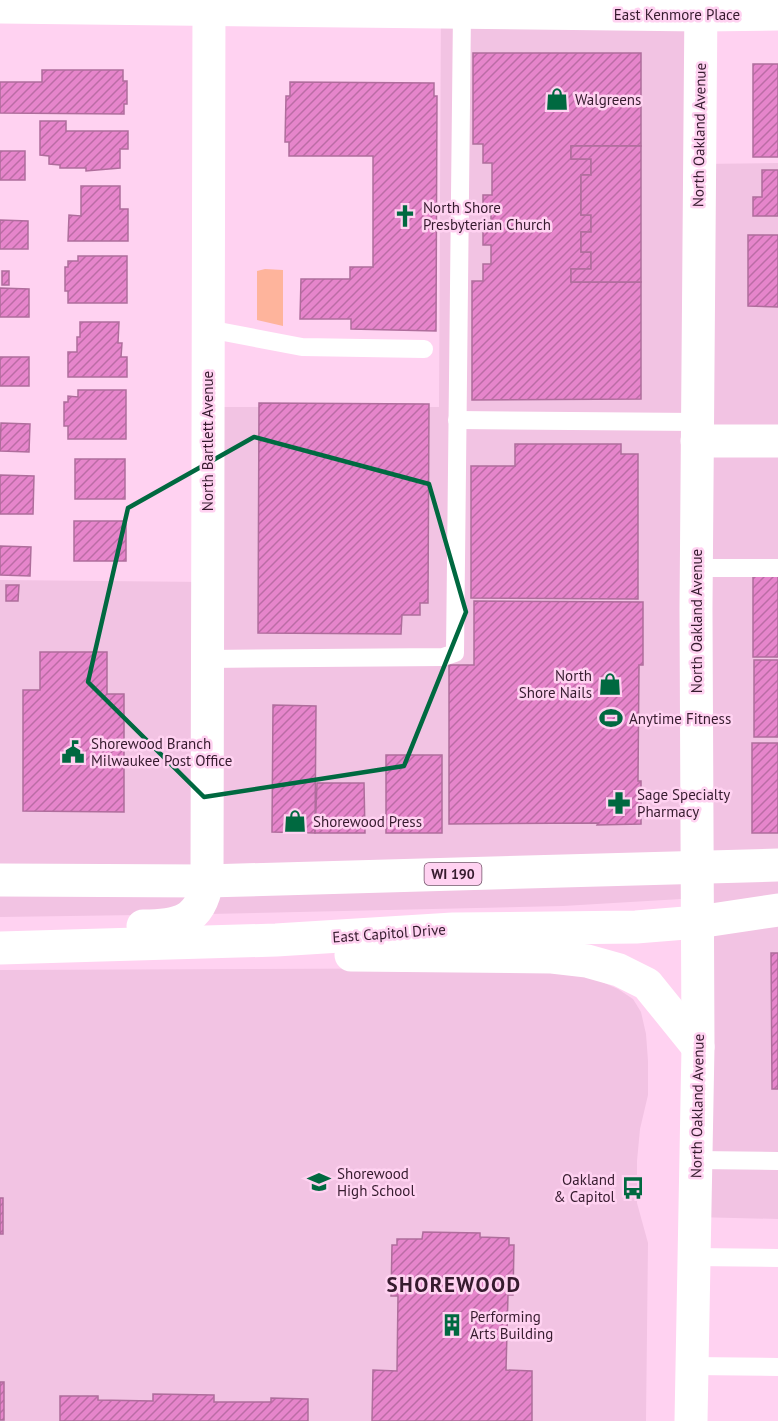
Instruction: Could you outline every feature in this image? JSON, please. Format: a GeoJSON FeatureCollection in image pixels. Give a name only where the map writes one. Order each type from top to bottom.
{"type":"FeatureCollection","features":[{"type":"Feature","properties":{"kind":"main road","name":"East Kenmore Place"},"geometry":{"type":"LineString","coordinates":[[0,7],[209,4],[462,12],[701,8],[778,14]]}},
{"type":"Feature","properties":{"kind":"main road","name":"North Bartlett Avenue"},"geometry":{"type":"LineString","coordinates":[[0,928],[173,924],[188,919],[199,908],[203,900],[207,881],[209,4]]}},
{"type":"Feature","properties":{"kind":"main road","name":"North Oakland Avenue"},"geometry":{"type":"LineString","coordinates":[[691,1421],[698,1047],[696,568],[701,8]]}},
{"type":"Feature","properties":{"kind":"main road"},"geometry":{"type":"LineString","coordinates":[[697,431],[778,441]]}},
{"type":"Feature","properties":{"kind":"main road","name":"WI 190"},"geometry":{"type":"LineString","coordinates":[[0,880],[207,881],[778,865]]}},
{"type":"Feature","properties":{"kind":"main road","name":"East Capitol Drive"},"geometry":{"type":"LineString","coordinates":[[0,948],[276,940],[453,929],[636,927],[698,922],[778,910]]}},
{"type":"Feature","properties":{"kind":"main road"},"geometry":{"type":"LineString","coordinates":[[276,940],[333,955],[552,957],[587,961],[619,970],[647,984],[698,1047]]}},
{"type":"Feature","properties":{"kind":"lane"},"geometry":{"type":"LineString","coordinates":[[207,659],[443,657],[455,653],[462,12]]}},
{"type":"Feature","properties":{"kind":"lane"},"geometry":{"type":"LineString","coordinates":[[208,329],[302,347],[424,349]]}},
{"type":"Feature","properties":{"kind":"lane"},"geometry":{"type":"LineString","coordinates":[[457,420],[697,431]]}},
{"type":"Feature","properties":{"kind":"lane"},"geometry":{"type":"LineString","coordinates":[[696,568],[778,568]]}},
{"type":"Feature","properties":{"kind":"lane"},"geometry":{"type":"LineString","coordinates":[[696,1160],[778,1161]]}},
{"type":"Feature","properties":{"kind":"lane"},"geometry":{"type":"LineString","coordinates":[[694,1257],[778,1258]]}},
{"type":"Feature","properties":{"kind":"lane"},"geometry":{"type":"LineString","coordinates":[[692,1366],[778,1367]]}},
{"type":"Feature","properties":{"kind":"highlighted area"},"geometry":{"type":"Polygon","coordinates":[[[254,437],[429,484],[466,612],[404,766],[204,797],[88,682],[128,508],[254,437]]]}},
{"type":"Feature","properties":{"kind":"shaded area"},"geometry":{"type":"Polygon","coordinates":[[[441,0],[701,0],[699,164],[778,163],[778,1219],[695,1217],[698,898],[563,906],[0,917],[0,580],[207,582],[207,407],[439,407],[441,0]]]}},
{"type":"Feature","properties":{"kind":"shaded area"},"geometry":{"type":"Polygon","coordinates":[[[283,270],[283,326],[257,320],[257,271],[283,270]]]}},
{"type":"Feature","properties":{"kind":"shaded area","name":"Shorewood High School"},"geometry":{"type":"Polygon","coordinates":[[[498,968],[562,971],[593,978],[618,989],[633,999],[641,1012],[646,1034],[648,1061],[648,1095],[640,1129],[637,1161],[637,1203],[648,1243],[646,1421],[0,1421],[0,970],[498,968]]]}},
{"type":"Feature","properties":{"kind":"building"},"geometry":{"type":"Polygon","coordinates":[[[473,53],[641,53],[641,146],[571,146],[571,159],[591,159],[591,175],[581,175],[581,215],[591,215],[591,232],[581,232],[581,252],[591,252],[591,269],[571,269],[571,282],[641,282],[641,399],[472,400],[472,281],[483,281],[483,264],[491,264],[491,245],[483,245],[483,230],[491,230],[491,210],[483,210],[483,195],[492,195],[492,163],[483,163],[483,144],[473,144],[473,53]]]}},
{"type":"Feature","properties":{"kind":"building"},"geometry":{"type":"Polygon","coordinates":[[[753,64],[778,64],[778,157],[753,157],[753,64]]]}},
{"type":"Feature","properties":{"kind":"building"},"geometry":{"type":"Polygon","coordinates":[[[42,70],[123,70],[123,81],[127,81],[127,104],[124,104],[124,114],[0,113],[0,82],[42,82],[42,70]]]}},
{"type":"Feature","properties":{"kind":"building","name":"North Shore Presbyterian Church"},"geometry":{"type":"Polygon","coordinates":[[[290,82],[434,83],[434,96],[437,96],[436,331],[351,329],[351,319],[300,319],[301,279],[350,279],[350,267],[373,267],[373,156],[289,156],[289,142],[285,142],[286,96],[290,96],[290,82]]]}},
{"type":"Feature","properties":{"kind":"building"},"geometry":{"type":"Polygon","coordinates":[[[40,121],[66,121],[66,131],[128,131],[128,149],[120,149],[120,168],[86,171],[86,168],[60,168],[60,165],[49,164],[49,156],[40,155],[40,121]]]}},
{"type":"Feature","properties":{"kind":"building"},"geometry":{"type":"Polygon","coordinates":[[[571,146],[641,146],[641,282],[571,282],[571,269],[591,269],[591,252],[581,252],[581,232],[591,232],[591,215],[581,215],[581,175],[591,175],[591,159],[571,159],[571,146]]]}},
{"type":"Feature","properties":{"kind":"building"},"geometry":{"type":"Polygon","coordinates":[[[0,151],[25,151],[25,180],[0,180],[0,151]]]}},
{"type":"Feature","properties":{"kind":"building"},"geometry":{"type":"Polygon","coordinates":[[[762,170],[778,170],[778,216],[753,216],[753,197],[762,197],[762,170]]]}},
{"type":"Feature","properties":{"kind":"building"},"geometry":{"type":"Polygon","coordinates":[[[81,186],[120,186],[120,209],[128,209],[128,241],[68,241],[69,215],[81,216],[81,186]]]}},
{"type":"Feature","properties":{"kind":"building"},"geometry":{"type":"Polygon","coordinates":[[[0,220],[28,221],[28,249],[0,249],[0,220]]]}},
{"type":"Feature","properties":{"kind":"building"},"geometry":{"type":"Polygon","coordinates":[[[748,235],[778,235],[778,307],[748,306],[748,235]]]}},
{"type":"Feature","properties":{"kind":"building"},"geometry":{"type":"Polygon","coordinates":[[[78,256],[127,256],[127,303],[68,303],[68,291],[65,291],[65,267],[68,267],[68,261],[78,261],[78,256]]]}},
{"type":"Feature","properties":{"kind":"building"},"geometry":{"type":"Polygon","coordinates":[[[2,271],[9,271],[9,285],[2,285],[2,271]]]}},
{"type":"Feature","properties":{"kind":"building"},"geometry":{"type":"Polygon","coordinates":[[[0,288],[29,289],[29,317],[0,317],[0,288]]]}},
{"type":"Feature","properties":{"kind":"building"},"geometry":{"type":"Polygon","coordinates":[[[80,322],[119,322],[118,343],[122,343],[121,357],[127,357],[127,377],[68,377],[68,352],[77,352],[80,322]]]}},
{"type":"Feature","properties":{"kind":"building"},"geometry":{"type":"Polygon","coordinates":[[[0,357],[29,357],[29,386],[0,386],[0,357]]]}},
{"type":"Feature","properties":{"kind":"building"},"geometry":{"type":"Polygon","coordinates":[[[78,390],[126,390],[126,439],[68,439],[68,426],[64,426],[64,402],[68,402],[68,396],[78,397],[78,390]]]}},
{"type":"Feature","properties":{"kind":"building"},"geometry":{"type":"Polygon","coordinates":[[[259,403],[429,404],[428,603],[420,603],[420,615],[402,615],[401,634],[258,633],[259,403]]]}},
{"type":"Feature","properties":{"kind":"building"},"geometry":{"type":"Polygon","coordinates":[[[1,423],[30,424],[29,452],[0,451],[1,423]]]}},
{"type":"Feature","properties":{"kind":"building"},"geometry":{"type":"Polygon","coordinates":[[[515,444],[621,444],[621,454],[638,454],[638,599],[471,598],[471,466],[515,466],[515,444]]]}},
{"type":"Feature","properties":{"kind":"building"},"geometry":{"type":"Polygon","coordinates":[[[75,459],[125,459],[125,499],[75,499],[75,459]]]}},
{"type":"Feature","properties":{"kind":"building"},"geometry":{"type":"Polygon","coordinates":[[[0,475],[34,476],[33,514],[0,514],[0,475]]]}},
{"type":"Feature","properties":{"kind":"building"},"geometry":{"type":"Polygon","coordinates":[[[74,521],[126,521],[126,561],[74,561],[74,521]]]}},
{"type":"Feature","properties":{"kind":"building"},"geometry":{"type":"Polygon","coordinates":[[[0,546],[31,547],[30,576],[0,575],[0,546]]]}},
{"type":"Feature","properties":{"kind":"building"},"geometry":{"type":"Polygon","coordinates":[[[753,575],[778,575],[778,657],[753,657],[753,575]]]}},
{"type":"Feature","properties":{"kind":"building"},"geometry":{"type":"Polygon","coordinates":[[[6,585],[19,585],[18,601],[6,601],[6,585]]]}},
{"type":"Feature","properties":{"kind":"building"},"geometry":{"type":"Polygon","coordinates":[[[474,601],[643,602],[643,665],[639,665],[638,781],[641,781],[641,824],[449,824],[449,665],[474,665],[474,601]]]}},
{"type":"Feature","properties":{"kind":"building","name":"Shorewood Branch Milwaukee Post Office"},"geometry":{"type":"Polygon","coordinates":[[[40,652],[107,652],[107,694],[124,694],[124,812],[23,811],[23,690],[40,690],[40,652]]]}},
{"type":"Feature","properties":{"kind":"building"},"geometry":{"type":"Polygon","coordinates":[[[754,660],[778,660],[778,737],[754,737],[754,660]]]}},
{"type":"Feature","properties":{"kind":"building"},"geometry":{"type":"Polygon","coordinates":[[[273,705],[316,706],[315,833],[272,832],[273,705]]]}},
{"type":"Feature","properties":{"kind":"building"},"geometry":{"type":"Polygon","coordinates":[[[752,743],[778,743],[778,833],[752,833],[752,743]]]}},
{"type":"Feature","properties":{"kind":"building"},"geometry":{"type":"Polygon","coordinates":[[[386,755],[442,755],[442,833],[386,833],[386,755]]]}},
{"type":"Feature","properties":{"kind":"building"},"geometry":{"type":"Polygon","coordinates":[[[317,783],[364,783],[365,833],[315,833],[317,783]]]}},
{"type":"Feature","properties":{"kind":"building"},"geometry":{"type":"Polygon","coordinates":[[[771,953],[778,953],[778,1089],[772,1089],[771,953]]]}},
{"type":"Feature","properties":{"kind":"building"},"geometry":{"type":"Polygon","coordinates":[[[0,1198],[3,1198],[3,1234],[0,1234],[0,1198]]]}},
{"type":"Feature","properties":{"kind":"building","name":"Performing Arts Building"},"geometry":{"type":"Polygon","coordinates":[[[423,1232],[480,1233],[480,1237],[509,1238],[509,1245],[514,1245],[513,1295],[508,1295],[506,1370],[532,1371],[532,1421],[372,1421],[373,1370],[397,1371],[398,1296],[391,1296],[392,1245],[397,1245],[397,1239],[422,1239],[423,1232]]]}},
{"type":"Feature","properties":{"kind":"building"},"geometry":{"type":"Polygon","coordinates":[[[0,1382],[4,1382],[4,1420],[0,1420],[0,1382]]]}},
{"type":"Feature","properties":{"kind":"building"},"geometry":{"type":"Polygon","coordinates":[[[153,1394],[214,1395],[214,1402],[271,1402],[271,1398],[308,1399],[308,1421],[60,1421],[60,1396],[98,1396],[98,1400],[153,1401],[153,1394]]]}},
{"type":"Feature","properties":{"kind":"place","name":"Walgreens"},"geometry":{"type":"Point","coordinates":[557,99]}},
{"type":"Feature","properties":{"kind":"place","name":"North Shore Presbyterian Church"},"geometry":{"type":"Point","coordinates":[405,216]}},
{"type":"Feature","properties":{"kind":"place","name":"North Shore Nails"},"geometry":{"type":"Point","coordinates":[610,684]}},
{"type":"Feature","properties":{"kind":"place","name":"Anytime Fitness"},"geometry":{"type":"Point","coordinates":[611,718]}},
{"type":"Feature","properties":{"kind":"place","name":"Shorewood Branch Milwaukee Post Office"},"geometry":{"type":"Point","coordinates":[73,752]}},
{"type":"Feature","properties":{"kind":"place","name":"Sage Specialty Pharmacy"},"geometry":{"type":"Point","coordinates":[619,803]}},
{"type":"Feature","properties":{"kind":"place","name":"Shorewood Press"},"geometry":{"type":"Point","coordinates":[295,821]}},
{"type":"Feature","properties":{"kind":"place","name":"Shorewood High School"},"geometry":{"type":"Point","coordinates":[319,1182]}},
{"type":"Feature","properties":{"kind":"place","name":"Oakland & Capitol"},"geometry":{"type":"Point","coordinates":[633,1188]}},
{"type":"Feature","properties":{"kind":"place","name":"Performing Arts Building"},"geometry":{"type":"Point","coordinates":[452,1325]}},
{"type":"Feature","properties":{"kind":"district","name":"SHOREWOOD"},"geometry":{"type":"Point","coordinates":[454,1284]}}]}
